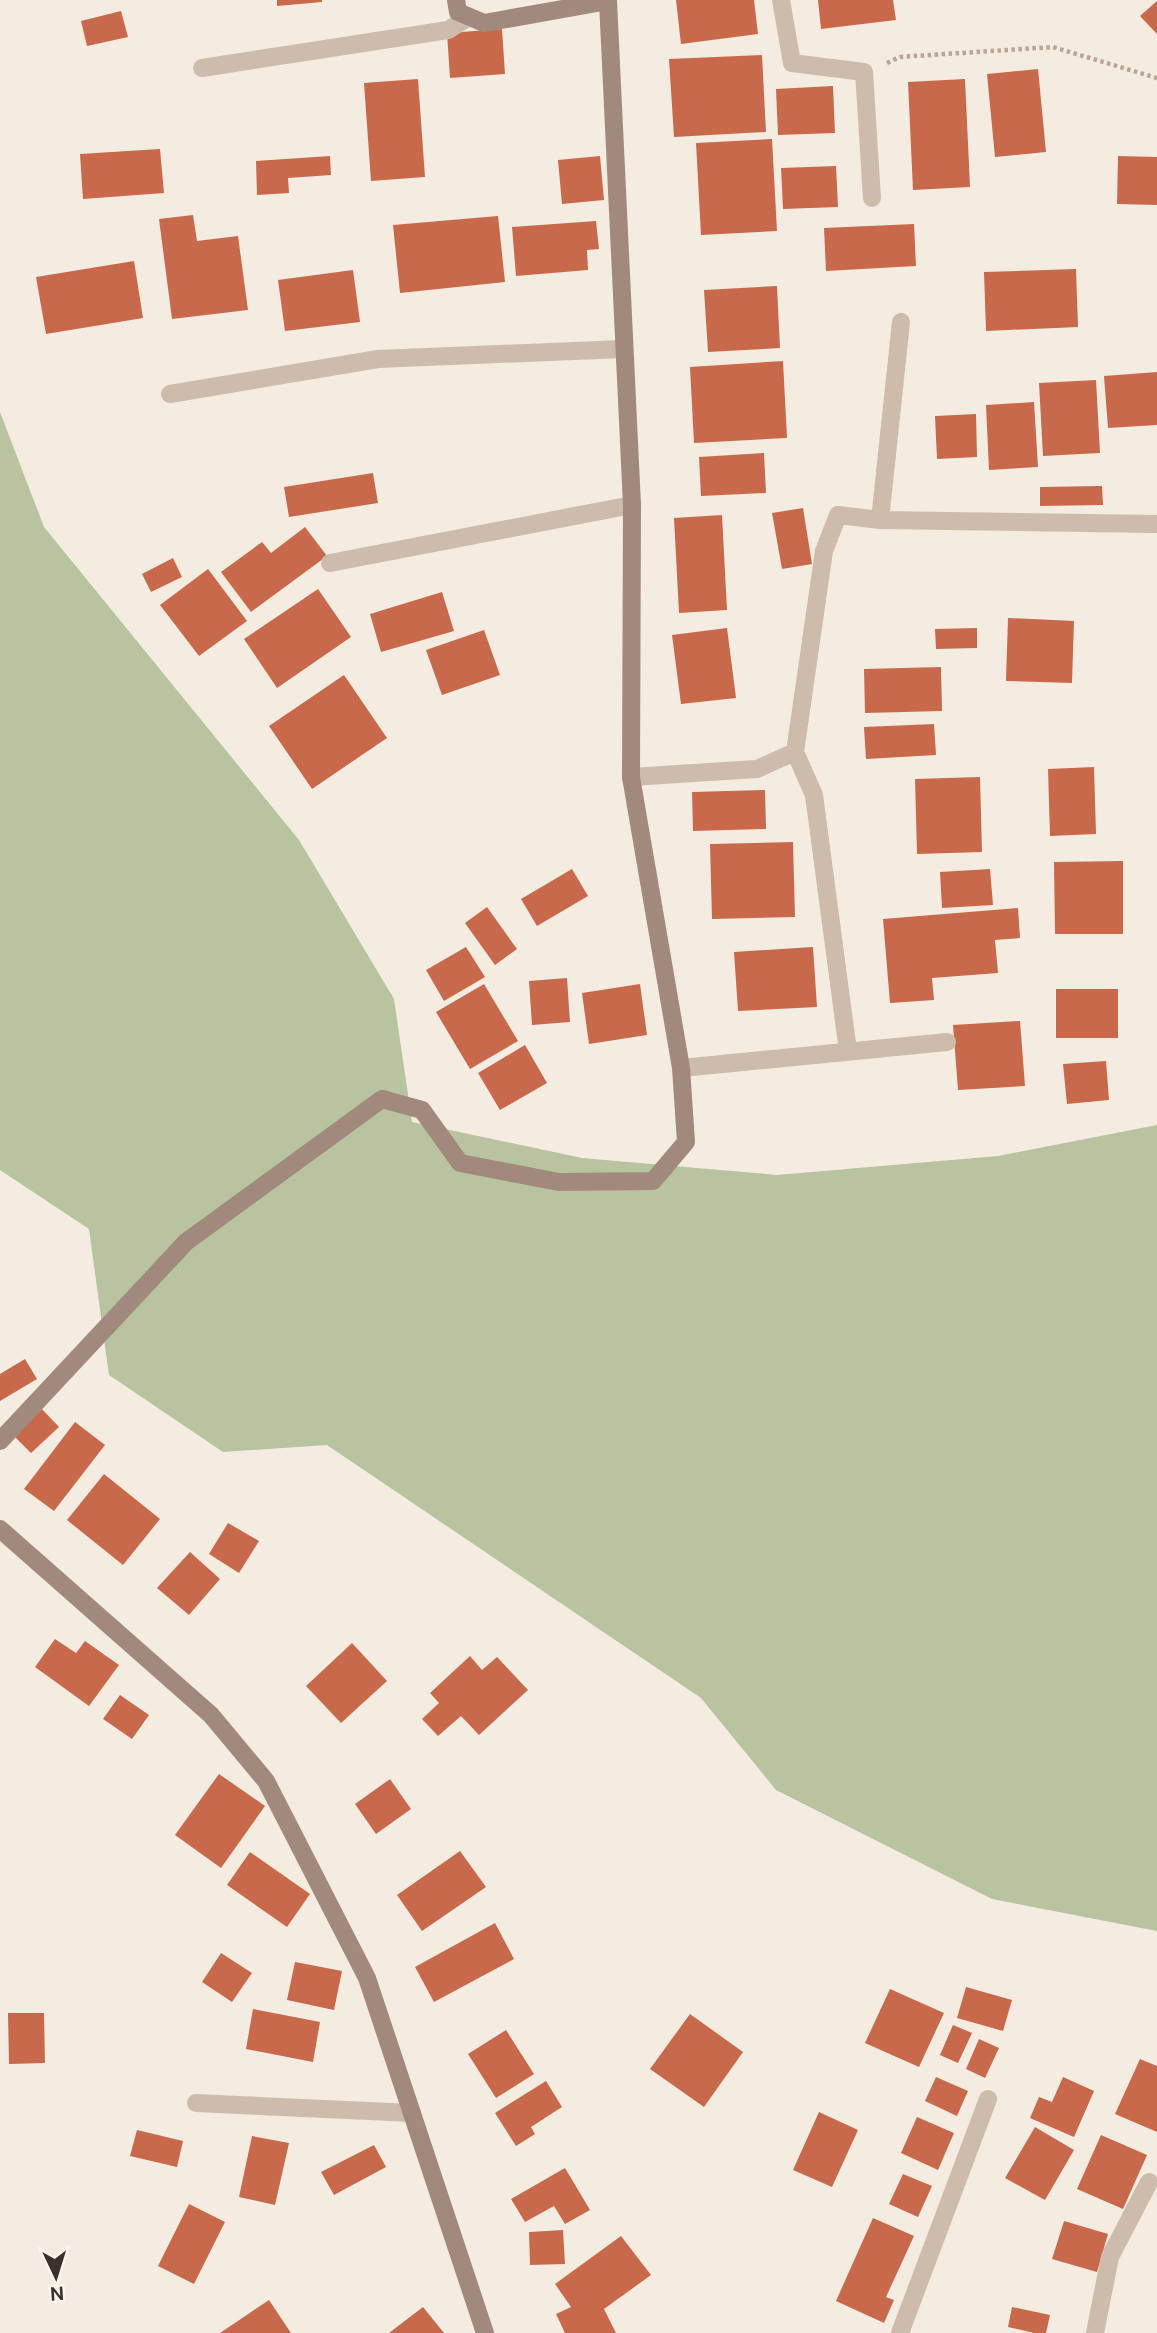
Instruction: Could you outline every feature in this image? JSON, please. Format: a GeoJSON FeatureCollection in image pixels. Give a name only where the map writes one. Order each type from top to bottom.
{"type":"FeatureCollection","features":[{"type":"Feature","properties":{"kind":"street"},"geometry":{"type":"LineString","coordinates":[[0,1441],[186,1242],[382,1099],[422,1110],[460,1163],[559,1182],[653,1181],[686,1142],[681,1068],[631,777],[632,505],[623,349],[610,0],[484,23],[458,12],[456,0]]}},
{"type":"Feature","properties":{"kind":"street"},"geometry":{"type":"LineString","coordinates":[[781,0],[792,63],[864,72],[872,198]]}},
{"type":"Feature","properties":{"kind":"street"},"geometry":{"type":"LineString","coordinates":[[202,68],[448,30],[469,17]]}},
{"type":"Feature","properties":{"kind":"street"},"geometry":{"type":"LineString","coordinates":[[880,520],[901,323]]}},
{"type":"Feature","properties":{"kind":"street"},"geometry":{"type":"LineString","coordinates":[[170,394],[378,359],[623,349]]}},
{"type":"Feature","properties":{"kind":"street"},"geometry":{"type":"LineString","coordinates":[[330,563],[632,505]]}},
{"type":"Feature","properties":{"kind":"street"},"geometry":{"type":"LineString","coordinates":[[848,1051],[814,794],[795,752],[824,551],[838,515],[880,520],[1157,524]]}},
{"type":"Feature","properties":{"kind":"street"},"geometry":{"type":"LineString","coordinates":[[631,777],[757,769],[795,752]]}},
{"type":"Feature","properties":{"kind":"street"},"geometry":{"type":"LineString","coordinates":[[681,1068],[947,1042]]}},
{"type":"Feature","properties":{"kind":"street"},"geometry":{"type":"LineString","coordinates":[[0,1529],[211,1715],[266,1781],[367,1978],[485,2333]]}},
{"type":"Feature","properties":{"kind":"street"},"geometry":{"type":"LineString","coordinates":[[900,2333],[988,2099]]}},
{"type":"Feature","properties":{"kind":"street"},"geometry":{"type":"LineString","coordinates":[[196,2103],[412,2113]]}},
{"type":"Feature","properties":{"kind":"street"},"geometry":{"type":"LineString","coordinates":[[1095,2333],[1110,2257],[1149,2182]]}},
{"type":"Feature","properties":{"kind":"path"},"geometry":{"type":"LineString","coordinates":[[864,72],[900,57],[1053,47],[1157,78]]}},
{"type":"Feature","properties":{"kind":"green space"},"geometry":{"type":"Polygon","coordinates":[[[0,412],[44,527],[299,840],[394,999],[412,1122],[582,1158],[777,1175],[998,1156],[1157,1125],[1157,1931],[992,1899],[776,1790],[701,1698],[327,1445],[223,1452],[109,1375],[89,1229],[0,1170],[0,412]]]}},
{"type":"Feature","properties":{"kind":"building"},"geometry":{"type":"Polygon","coordinates":[[[277,0],[322,0],[322,2],[277,6],[277,0]]]}},
{"type":"Feature","properties":{"kind":"building"},"geometry":{"type":"Polygon","coordinates":[[[676,0],[754,0],[758,34],[681,44],[676,0]]]}},
{"type":"Feature","properties":{"kind":"building"},"geometry":{"type":"Polygon","coordinates":[[[818,0],[893,0],[896,20],[821,29],[818,0]]]}},
{"type":"Feature","properties":{"kind":"building"},"geometry":{"type":"Polygon","coordinates":[[[1157,1],[1157,34],[1140,16],[1157,1]]]}},
{"type":"Feature","properties":{"kind":"building"},"geometry":{"type":"Polygon","coordinates":[[[121,11],[128,37],[87,46],[81,21],[121,11]]]}},
{"type":"Feature","properties":{"kind":"building"},"geometry":{"type":"Polygon","coordinates":[[[502,29],[505,74],[450,78],[447,33],[502,29]]]}},
{"type":"Feature","properties":{"kind":"building"},"geometry":{"type":"Polygon","coordinates":[[[762,55],[766,132],[674,137],[669,59],[762,55]]]}},
{"type":"Feature","properties":{"kind":"building"},"geometry":{"type":"Polygon","coordinates":[[[1038,69],[1046,152],[995,157],[987,74],[1038,69]]]}},
{"type":"Feature","properties":{"kind":"building"},"geometry":{"type":"Polygon","coordinates":[[[418,79],[425,177],[371,181],[364,83],[418,79]]]}},
{"type":"Feature","properties":{"kind":"building"},"geometry":{"type":"Polygon","coordinates":[[[965,79],[970,187],[913,190],[908,82],[965,79]]]}},
{"type":"Feature","properties":{"kind":"building"},"geometry":{"type":"Polygon","coordinates":[[[833,86],[835,133],[778,135],[776,89],[833,86]]]}},
{"type":"Feature","properties":{"kind":"building"},"geometry":{"type":"Polygon","coordinates":[[[772,139],[777,231],[701,235],[696,143],[772,139]]]}},
{"type":"Feature","properties":{"kind":"building"},"geometry":{"type":"Polygon","coordinates":[[[160,149],[164,193],[83,199],[80,154],[160,149]]]}},
{"type":"Feature","properties":{"kind":"building"},"geometry":{"type":"Polygon","coordinates":[[[330,156],[331,175],[288,178],[289,193],[257,195],[256,161],[330,156]]]}},
{"type":"Feature","properties":{"kind":"building"},"geometry":{"type":"Polygon","coordinates":[[[600,156],[604,200],[562,204],[558,160],[600,156]]]}},
{"type":"Feature","properties":{"kind":"building"},"geometry":{"type":"Polygon","coordinates":[[[1118,156],[1157,157],[1157,205],[1117,204],[1118,156]]]}},
{"type":"Feature","properties":{"kind":"building"},"geometry":{"type":"Polygon","coordinates":[[[836,166],[838,207],[783,209],[781,168],[836,166]]]}},
{"type":"Feature","properties":{"kind":"building"},"geometry":{"type":"Polygon","coordinates":[[[193,215],[197,241],[238,236],[248,310],[172,319],[159,219],[193,215]]]}},
{"type":"Feature","properties":{"kind":"building"},"geometry":{"type":"Polygon","coordinates":[[[498,216],[505,282],[400,293],[393,225],[498,216]]]}},
{"type":"Feature","properties":{"kind":"building"},"geometry":{"type":"Polygon","coordinates":[[[596,221],[599,249],[587,250],[588,270],[516,276],[512,227],[596,221]]]}},
{"type":"Feature","properties":{"kind":"building"},"geometry":{"type":"Polygon","coordinates":[[[914,224],[916,266],[826,271],[824,228],[914,224]]]}},
{"type":"Feature","properties":{"kind":"building"},"geometry":{"type":"Polygon","coordinates":[[[134,261],[143,318],[46,334],[36,277],[134,261]]]}},
{"type":"Feature","properties":{"kind":"building"},"geometry":{"type":"Polygon","coordinates":[[[1076,269],[1078,327],[986,331],[984,272],[1076,269]]]}},
{"type":"Feature","properties":{"kind":"building"},"geometry":{"type":"Polygon","coordinates":[[[353,270],[360,322],[285,331],[278,280],[353,270]]]}},
{"type":"Feature","properties":{"kind":"building"},"geometry":{"type":"Polygon","coordinates":[[[777,286],[780,348],[708,352],[704,290],[777,286]]]}},
{"type":"Feature","properties":{"kind":"building"},"geometry":{"type":"Polygon","coordinates":[[[783,361],[787,438],[694,443],[690,367],[783,361]]]}},
{"type":"Feature","properties":{"kind":"building"},"geometry":{"type":"Polygon","coordinates":[[[1157,372],[1157,425],[1108,428],[1104,376],[1157,372]]]}},
{"type":"Feature","properties":{"kind":"building"},"geometry":{"type":"Polygon","coordinates":[[[1096,380],[1100,453],[1043,456],[1039,383],[1096,380]]]}},
{"type":"Feature","properties":{"kind":"building"},"geometry":{"type":"Polygon","coordinates":[[[1034,402],[1038,467],[989,470],[986,405],[1034,402]]]}},
{"type":"Feature","properties":{"kind":"building"},"geometry":{"type":"Polygon","coordinates":[[[976,414],[977,457],[937,459],[935,416],[976,414]]]}},
{"type":"Feature","properties":{"kind":"building"},"geometry":{"type":"Polygon","coordinates":[[[764,453],[766,493],[701,496],[699,457],[764,453]]]}},
{"type":"Feature","properties":{"kind":"building"},"geometry":{"type":"Polygon","coordinates":[[[373,473],[378,503],[289,517],[284,487],[373,473]]]}},
{"type":"Feature","properties":{"kind":"building"},"geometry":{"type":"Polygon","coordinates":[[[1102,486],[1103,505],[1040,506],[1040,487],[1102,486]]]}},
{"type":"Feature","properties":{"kind":"building"},"geometry":{"type":"Polygon","coordinates":[[[803,508],[812,564],[782,569],[772,513],[803,508]]]}},
{"type":"Feature","properties":{"kind":"building"},"geometry":{"type":"Polygon","coordinates":[[[722,515],[727,610],[679,613],[674,518],[722,515]]]}},
{"type":"Feature","properties":{"kind":"building"},"geometry":{"type":"Polygon","coordinates":[[[305,527],[327,556],[251,612],[221,572],[262,542],[271,553],[305,527]]]}},
{"type":"Feature","properties":{"kind":"building"},"geometry":{"type":"Polygon","coordinates":[[[173,558],[182,577],[151,592],[142,574],[173,558]]]}},
{"type":"Feature","properties":{"kind":"building"},"geometry":{"type":"Polygon","coordinates":[[[208,569],[247,621],[199,656],[160,605],[208,569]]]}},
{"type":"Feature","properties":{"kind":"building"},"geometry":{"type":"Polygon","coordinates":[[[318,589],[351,637],[277,688],[244,639],[318,589]]]}},
{"type":"Feature","properties":{"kind":"building"},"geometry":{"type":"Polygon","coordinates":[[[442,592],[454,631],[381,652],[370,614],[442,592]]]}},
{"type":"Feature","properties":{"kind":"building"},"geometry":{"type":"Polygon","coordinates":[[[1008,618],[1074,621],[1072,683],[1006,681],[1008,618]]]}},
{"type":"Feature","properties":{"kind":"building"},"geometry":{"type":"Polygon","coordinates":[[[727,628],[736,698],[681,704],[672,635],[727,628]]]}},
{"type":"Feature","properties":{"kind":"building"},"geometry":{"type":"Polygon","coordinates":[[[977,628],[977,648],[936,649],[935,629],[977,628]]]}},
{"type":"Feature","properties":{"kind":"building"},"geometry":{"type":"Polygon","coordinates":[[[484,630],[500,675],[442,695],[426,650],[484,630]]]}},
{"type":"Feature","properties":{"kind":"building"},"geometry":{"type":"Polygon","coordinates":[[[941,667],[942,711],[865,713],[864,669],[941,667]]]}},
{"type":"Feature","properties":{"kind":"building"},"geometry":{"type":"Polygon","coordinates":[[[344,675],[387,738],[312,789],[269,726],[344,675]]]}},
{"type":"Feature","properties":{"kind":"building"},"geometry":{"type":"Polygon","coordinates":[[[934,724],[936,755],[866,759],[864,727],[934,724]]]}},
{"type":"Feature","properties":{"kind":"building"},"geometry":{"type":"Polygon","coordinates":[[[1094,767],[1096,834],[1050,836],[1048,769],[1094,767]]]}},
{"type":"Feature","properties":{"kind":"building"},"geometry":{"type":"Polygon","coordinates":[[[980,777],[982,852],[917,854],[915,779],[980,777]]]}},
{"type":"Feature","properties":{"kind":"building"},"geometry":{"type":"Polygon","coordinates":[[[765,790],[766,829],[693,831],[692,792],[765,790]]]}},
{"type":"Feature","properties":{"kind":"building"},"geometry":{"type":"Polygon","coordinates":[[[793,842],[795,917],[712,919],[710,844],[793,842]]]}},
{"type":"Feature","properties":{"kind":"building"},"geometry":{"type":"Polygon","coordinates":[[[1123,861],[1123,934],[1055,934],[1054,862],[1123,861]]]}},
{"type":"Feature","properties":{"kind":"building"},"geometry":{"type":"Polygon","coordinates":[[[572,869],[588,896],[537,926],[521,899],[572,869]]]}},
{"type":"Feature","properties":{"kind":"building"},"geometry":{"type":"Polygon","coordinates":[[[990,869],[993,905],[942,908],[940,872],[990,869]]]}},
{"type":"Feature","properties":{"kind":"building"},"geometry":{"type":"Polygon","coordinates":[[[487,907],[517,949],[495,965],[465,923],[487,907]]]}},
{"type":"Feature","properties":{"kind":"building"},"geometry":{"type":"Polygon","coordinates":[[[1018,908],[1020,938],[995,940],[998,973],[932,978],[934,1000],[890,1003],[883,919],[1018,908]]]}},
{"type":"Feature","properties":{"kind":"building"},"geometry":{"type":"Polygon","coordinates":[[[466,947],[485,977],[444,1001],[426,970],[466,947]]]}},
{"type":"Feature","properties":{"kind":"building"},"geometry":{"type":"Polygon","coordinates":[[[813,947],[817,1007],[738,1011],[734,952],[813,947]]]}},
{"type":"Feature","properties":{"kind":"building"},"geometry":{"type":"Polygon","coordinates":[[[567,978],[570,1022],[532,1025],[529,981],[567,978]]]}},
{"type":"Feature","properties":{"kind":"building"},"geometry":{"type":"Polygon","coordinates":[[[484,984],[518,1041],[470,1069],[436,1012],[484,984]]]}},
{"type":"Feature","properties":{"kind":"building"},"geometry":{"type":"Polygon","coordinates":[[[640,984],[647,1035],[589,1044],[582,993],[640,984]]]}},
{"type":"Feature","properties":{"kind":"building"},"geometry":{"type":"Polygon","coordinates":[[[1056,989],[1118,989],[1118,1038],[1056,1038],[1056,989]]]}},
{"type":"Feature","properties":{"kind":"building"},"geometry":{"type":"Polygon","coordinates":[[[1020,1021],[1025,1086],[958,1090],[953,1025],[1020,1021]]]}},
{"type":"Feature","properties":{"kind":"building"},"geometry":{"type":"Polygon","coordinates":[[[525,1045],[547,1083],[500,1110],[478,1073],[525,1045]]]}},
{"type":"Feature","properties":{"kind":"building"},"geometry":{"type":"Polygon","coordinates":[[[1106,1061],[1109,1100],[1067,1104],[1063,1064],[1106,1061]]]}},
{"type":"Feature","properties":{"kind":"building"},"geometry":{"type":"Polygon","coordinates":[[[25,1359],[37,1379],[0,1401],[0,1374],[25,1359]]]}},
{"type":"Feature","properties":{"kind":"building"},"geometry":{"type":"Polygon","coordinates":[[[42,1409],[59,1427],[31,1453],[14,1436],[42,1409]]]}},
{"type":"Feature","properties":{"kind":"building"},"geometry":{"type":"Polygon","coordinates":[[[75,1422],[105,1445],[54,1511],[24,1489],[75,1422]]]}},
{"type":"Feature","properties":{"kind":"building"},"geometry":{"type":"Polygon","coordinates":[[[104,1474],[160,1519],[123,1565],[67,1520],[104,1474]]]}},
{"type":"Feature","properties":{"kind":"building"},"geometry":{"type":"Polygon","coordinates":[[[228,1523],[259,1541],[239,1573],[209,1554],[228,1523]]]}},
{"type":"Feature","properties":{"kind":"building"},"geometry":{"type":"Polygon","coordinates":[[[190,1552],[220,1579],[189,1615],[157,1588],[190,1552]]]}},
{"type":"Feature","properties":{"kind":"building"},"geometry":{"type":"Polygon","coordinates":[[[55,1639],[76,1653],[85,1641],[119,1665],[89,1706],[35,1667],[55,1639]]]}},
{"type":"Feature","properties":{"kind":"building"},"geometry":{"type":"Polygon","coordinates":[[[352,1643],[387,1681],[341,1723],[306,1686],[352,1643]]]}},
{"type":"Feature","properties":{"kind":"building"},"geometry":{"type":"Polygon","coordinates":[[[470,1656],[482,1670],[497,1657],[528,1690],[479,1735],[461,1716],[438,1736],[422,1719],[439,1703],[430,1693],[470,1656]]]}},
{"type":"Feature","properties":{"kind":"building"},"geometry":{"type":"Polygon","coordinates":[[[120,1695],[149,1715],[132,1739],[103,1719],[120,1695]]]}},
{"type":"Feature","properties":{"kind":"building"},"geometry":{"type":"Polygon","coordinates":[[[219,1774],[265,1806],[221,1868],[175,1835],[219,1774]]]}},
{"type":"Feature","properties":{"kind":"building"},"geometry":{"type":"Polygon","coordinates":[[[390,1779],[411,1809],[376,1834],[355,1804],[390,1779]]]}},
{"type":"Feature","properties":{"kind":"building"},"geometry":{"type":"Polygon","coordinates":[[[460,1851],[486,1887],[422,1931],[397,1895],[460,1851]]]}},
{"type":"Feature","properties":{"kind":"building"},"geometry":{"type":"Polygon","coordinates":[[[250,1852],[310,1894],[287,1927],[227,1885],[250,1852]]]}},
{"type":"Feature","properties":{"kind":"building"},"geometry":{"type":"Polygon","coordinates":[[[495,1923],[514,1959],[434,2002],[415,1967],[495,1923]]]}},
{"type":"Feature","properties":{"kind":"building"},"geometry":{"type":"Polygon","coordinates":[[[221,1953],[252,1973],[232,2002],[202,1982],[221,1953]]]}},
{"type":"Feature","properties":{"kind":"building"},"geometry":{"type":"Polygon","coordinates":[[[295,1962],[342,1971],[334,2010],[287,2000],[295,1962]]]}},
{"type":"Feature","properties":{"kind":"building"},"geometry":{"type":"Polygon","coordinates":[[[966,1987],[1012,2000],[1003,2031],[957,2018],[966,1987]]]}},
{"type":"Feature","properties":{"kind":"building"},"geometry":{"type":"Polygon","coordinates":[[[890,1989],[944,2013],[919,2067],[865,2043],[890,1989]]]}},
{"type":"Feature","properties":{"kind":"building"},"geometry":{"type":"Polygon","coordinates":[[[253,2009],[320,2022],[313,2062],[246,2049],[253,2009]]]}},
{"type":"Feature","properties":{"kind":"building"},"geometry":{"type":"Polygon","coordinates":[[[8,2013],[44,2013],[45,2063],[9,2064],[8,2013]]]}},
{"type":"Feature","properties":{"kind":"building"},"geometry":{"type":"Polygon","coordinates":[[[690,2014],[743,2052],[704,2107],[650,2069],[690,2014]]]}},
{"type":"Feature","properties":{"kind":"building"},"geometry":{"type":"Polygon","coordinates":[[[953,2025],[972,2033],[958,2063],[940,2055],[953,2025]]]}},
{"type":"Feature","properties":{"kind":"building"},"geometry":{"type":"Polygon","coordinates":[[[506,2030],[534,2074],[496,2098],[468,2054],[506,2030]]]}},
{"type":"Feature","properties":{"kind":"building"},"geometry":{"type":"Polygon","coordinates":[[[979,2039],[999,2048],[985,2078],[966,2069],[979,2039]]]}},
{"type":"Feature","properties":{"kind":"building"},"geometry":{"type":"Polygon","coordinates":[[[1140,2059],[1157,2066],[1157,2132],[1115,2114],[1140,2059]]]}},
{"type":"Feature","properties":{"kind":"building"},"geometry":{"type":"Polygon","coordinates":[[[936,2077],[968,2091],[957,2116],[925,2101],[936,2077]]]}},
{"type":"Feature","properties":{"kind":"building"},"geometry":{"type":"Polygon","coordinates":[[[1063,2077],[1094,2091],[1074,2137],[1030,2118],[1039,2097],[1052,2102],[1063,2077]]]}},
{"type":"Feature","properties":{"kind":"building"},"geometry":{"type":"Polygon","coordinates":[[[546,2081],[562,2107],[531,2127],[535,2134],[516,2146],[495,2113],[546,2081]]]}},
{"type":"Feature","properties":{"kind":"building"},"geometry":{"type":"Polygon","coordinates":[[[819,2112],[858,2130],[832,2187],[793,2170],[819,2112]]]}},
{"type":"Feature","properties":{"kind":"building"},"geometry":{"type":"Polygon","coordinates":[[[917,2117],[954,2133],[938,2170],[901,2153],[917,2117]]]}},
{"type":"Feature","properties":{"kind":"building"},"geometry":{"type":"Polygon","coordinates":[[[1035,2127],[1074,2150],[1045,2200],[1005,2178],[1035,2127]]]}},
{"type":"Feature","properties":{"kind":"building"},"geometry":{"type":"Polygon","coordinates":[[[137,2130],[183,2141],[177,2167],[130,2156],[137,2130]]]}},
{"type":"Feature","properties":{"kind":"building"},"geometry":{"type":"Polygon","coordinates":[[[1101,2135],[1147,2155],[1123,2209],[1077,2189],[1101,2135]]]}},
{"type":"Feature","properties":{"kind":"building"},"geometry":{"type":"Polygon","coordinates":[[[252,2136],[289,2143],[275,2205],[239,2197],[252,2136]]]}},
{"type":"Feature","properties":{"kind":"building"},"geometry":{"type":"Polygon","coordinates":[[[374,2145],[386,2167],[334,2195],[321,2172],[374,2145]]]}},
{"type":"Feature","properties":{"kind":"building"},"geometry":{"type":"Polygon","coordinates":[[[565,2168],[590,2210],[565,2224],[554,2206],[525,2222],[511,2199],[565,2168]]]}},
{"type":"Feature","properties":{"kind":"building"},"geometry":{"type":"Polygon","coordinates":[[[903,2174],[932,2186],[918,2217],[889,2204],[903,2174]]]}},
{"type":"Feature","properties":{"kind":"building"},"geometry":{"type":"Polygon","coordinates":[[[189,2204],[225,2222],[194,2284],[158,2266],[189,2204]]]}},
{"type":"Feature","properties":{"kind":"building"},"geometry":{"type":"Polygon","coordinates":[[[873,2218],[914,2236],[886,2297],[894,2300],[884,2323],[836,2301],[873,2218]]]}},
{"type":"Feature","properties":{"kind":"building"},"geometry":{"type":"Polygon","coordinates":[[[1064,2221],[1108,2234],[1097,2272],[1052,2259],[1064,2221]]]}},
{"type":"Feature","properties":{"kind":"building"},"geometry":{"type":"Polygon","coordinates":[[[563,2230],[565,2264],[530,2265],[529,2232],[563,2230]]]}},
{"type":"Feature","properties":{"kind":"building"},"geometry":{"type":"Polygon","coordinates":[[[621,2236],[651,2275],[604,2309],[616,2333],[565,2333],[556,2314],[571,2307],[555,2284],[621,2236]]]}},
{"type":"Feature","properties":{"kind":"building"},"geometry":{"type":"Polygon","coordinates":[[[269,2300],[291,2333],[220,2333],[269,2300]]]}},
{"type":"Feature","properties":{"kind":"building"},"geometry":{"type":"Polygon","coordinates":[[[423,2307],[444,2333],[389,2333],[423,2307]]]}},
{"type":"Feature","properties":{"kind":"building"},"geometry":{"type":"Polygon","coordinates":[[[1012,2307],[1050,2315],[1046,2333],[1008,2327],[1012,2307]]]}}]}
